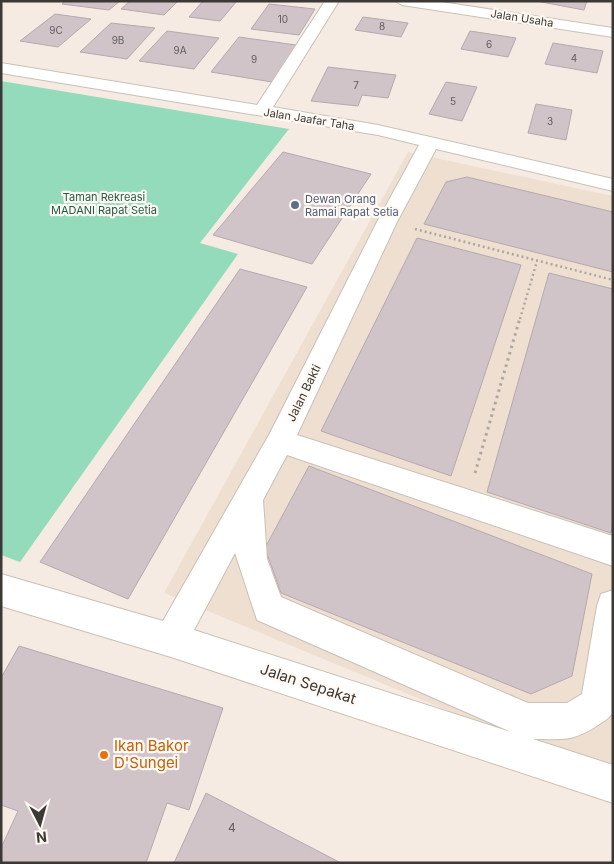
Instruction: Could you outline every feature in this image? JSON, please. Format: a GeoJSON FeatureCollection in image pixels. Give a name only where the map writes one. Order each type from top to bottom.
{"type":"FeatureCollection","features":[{"type":"Feature","properties":{"kind":"street"},"geometry":{"type":"LineString","coordinates":[[262,111],[332,1]]}},
{"type":"Feature","properties":{"kind":"street","name":"Jalan Usaha"},"geometry":{"type":"LineString","coordinates":[[402,1],[494,7],[613,33]]}},
{"type":"Feature","properties":{"kind":"street","name":"Jalan Jaafar Taha"},"geometry":{"type":"LineString","coordinates":[[1,68],[378,130],[613,185]]}},
{"type":"Feature","properties":{"kind":"street","name":"Jalan Bakti"},"geometry":{"type":"LineString","coordinates":[[172,640],[280,441],[387,222],[430,142]]}},
{"type":"Feature","properties":{"kind":"street"},"geometry":{"type":"LineString","coordinates":[[280,441],[613,551]]}},
{"type":"Feature","properties":{"kind":"street"},"geometry":{"type":"LineString","coordinates":[[248,500],[251,559],[269,608],[528,721],[572,721],[598,704],[613,606]]}},
{"type":"Feature","properties":{"kind":"street","name":"Jalan Sepakat"},"geometry":{"type":"LineString","coordinates":[[1,590],[172,640],[613,784]]}},
{"type":"Feature","properties":{"kind":"path"},"geometry":{"type":"LineString","coordinates":[[387,222],[613,280]]}},
{"type":"Feature","properties":{"kind":"path"},"geometry":{"type":"LineString","coordinates":[[466,502],[537,260]]}},
{"type":"Feature","properties":{"kind":"shaded area"},"geometry":{"type":"Polygon","coordinates":[[[408,152],[613,196],[613,779],[164,593],[408,152]]]}},
{"type":"Feature","properties":{"kind":"green space","name":"Taman Rekreasi MADANI Rapat Setia"},"geometry":{"type":"Polygon","coordinates":[[[1,81],[289,129],[200,243],[238,254],[20,562],[1,555],[1,81]]]}},
{"type":"Feature","properties":{"kind":"building"},"geometry":{"type":"Polygon","coordinates":[[[65,1],[120,1],[109,10],[62,4],[65,1]]]}},
{"type":"Feature","properties":{"kind":"building"},"geometry":{"type":"Polygon","coordinates":[[[130,1],[178,1],[164,15],[121,9],[130,1]]]}},
{"type":"Feature","properties":{"kind":"building"},"geometry":{"type":"Polygon","coordinates":[[[203,1],[237,1],[220,21],[189,17],[203,1]]]}},
{"type":"Feature","properties":{"kind":"building"},"geometry":{"type":"Polygon","coordinates":[[[536,1],[587,1],[584,10],[536,1]]]}},
{"type":"Feature","properties":{"kind":"building"},"geometry":{"type":"Polygon","coordinates":[[[269,4],[315,9],[299,35],[251,29],[269,4]]]}},
{"type":"Feature","properties":{"kind":"building"},"geometry":{"type":"Polygon","coordinates":[[[55,14],[91,19],[58,47],[20,41],[55,14]]]}},
{"type":"Feature","properties":{"kind":"building"},"geometry":{"type":"Polygon","coordinates":[[[363,17],[408,23],[401,37],[355,30],[363,17]]]}},
{"type":"Feature","properties":{"kind":"building"},"geometry":{"type":"Polygon","coordinates":[[[111,23],[155,28],[127,59],[80,52],[111,23]]]}},
{"type":"Feature","properties":{"kind":"building"},"geometry":{"type":"Polygon","coordinates":[[[167,31],[219,38],[194,69],[139,61],[167,31]]]}},
{"type":"Feature","properties":{"kind":"building"},"geometry":{"type":"Polygon","coordinates":[[[470,31],[516,38],[508,57],[461,49],[470,31]]]}},
{"type":"Feature","properties":{"kind":"building"},"geometry":{"type":"Polygon","coordinates":[[[239,37],[296,45],[272,82],[211,72],[239,37]]]}},
{"type":"Feature","properties":{"kind":"building"},"geometry":{"type":"Polygon","coordinates":[[[553,43],[603,51],[597,73],[545,64],[553,43]]]}},
{"type":"Feature","properties":{"kind":"building"},"geometry":{"type":"Polygon","coordinates":[[[328,67],[396,75],[388,98],[362,95],[358,106],[311,101],[328,67]]]}},
{"type":"Feature","properties":{"kind":"building"},"geometry":{"type":"Polygon","coordinates":[[[446,82],[477,87],[462,121],[429,114],[446,82]]]}},
{"type":"Feature","properties":{"kind":"building"},"geometry":{"type":"Polygon","coordinates":[[[536,104],[572,110],[566,140],[528,133],[536,104]]]}},
{"type":"Feature","properties":{"kind":"building","name":"Dewan Orang Ramai Rapat Setia"},"geometry":{"type":"Polygon","coordinates":[[[283,152],[371,174],[312,264],[213,235],[283,152]]]}},
{"type":"Feature","properties":{"kind":"building"},"geometry":{"type":"Polygon","coordinates":[[[467,177],[613,212],[613,272],[424,224],[446,182],[467,177]]]}},
{"type":"Feature","properties":{"kind":"building"},"geometry":{"type":"Polygon","coordinates":[[[417,238],[521,265],[451,476],[321,431],[417,238]]]}},
{"type":"Feature","properties":{"kind":"building"},"geometry":{"type":"Polygon","coordinates":[[[240,269],[307,287],[128,599],[40,562],[240,269]]]}},
{"type":"Feature","properties":{"kind":"building"},"geometry":{"type":"Polygon","coordinates":[[[549,273],[613,289],[613,520],[611,533],[487,492],[549,273]]]}},
{"type":"Feature","properties":{"kind":"building"},"geometry":{"type":"Polygon","coordinates":[[[309,466],[592,574],[572,676],[531,694],[281,593],[265,548],[309,466]]]}},
{"type":"Feature","properties":{"kind":"building","name":"Ikan Bakor D'Sungei"},"geometry":{"type":"Polygon","coordinates":[[[19,646],[223,708],[189,810],[167,803],[146,863],[1,863],[1,848],[18,811],[1,805],[1,678],[19,646]]]}},
{"type":"Feature","properties":{"kind":"building"},"geometry":{"type":"Polygon","coordinates":[[[206,793],[341,863],[174,863],[206,793]]]}},
{"type":"Feature","properties":{"kind":"place","name":"Dewan Orang Ramai Rapat Setia"},"geometry":{"type":"Point","coordinates":[295,205]}},
{"type":"Feature","properties":{"kind":"place","name":"Ikan Bakor D'Sungei"},"geometry":{"type":"Point","coordinates":[104,755]}}]}
